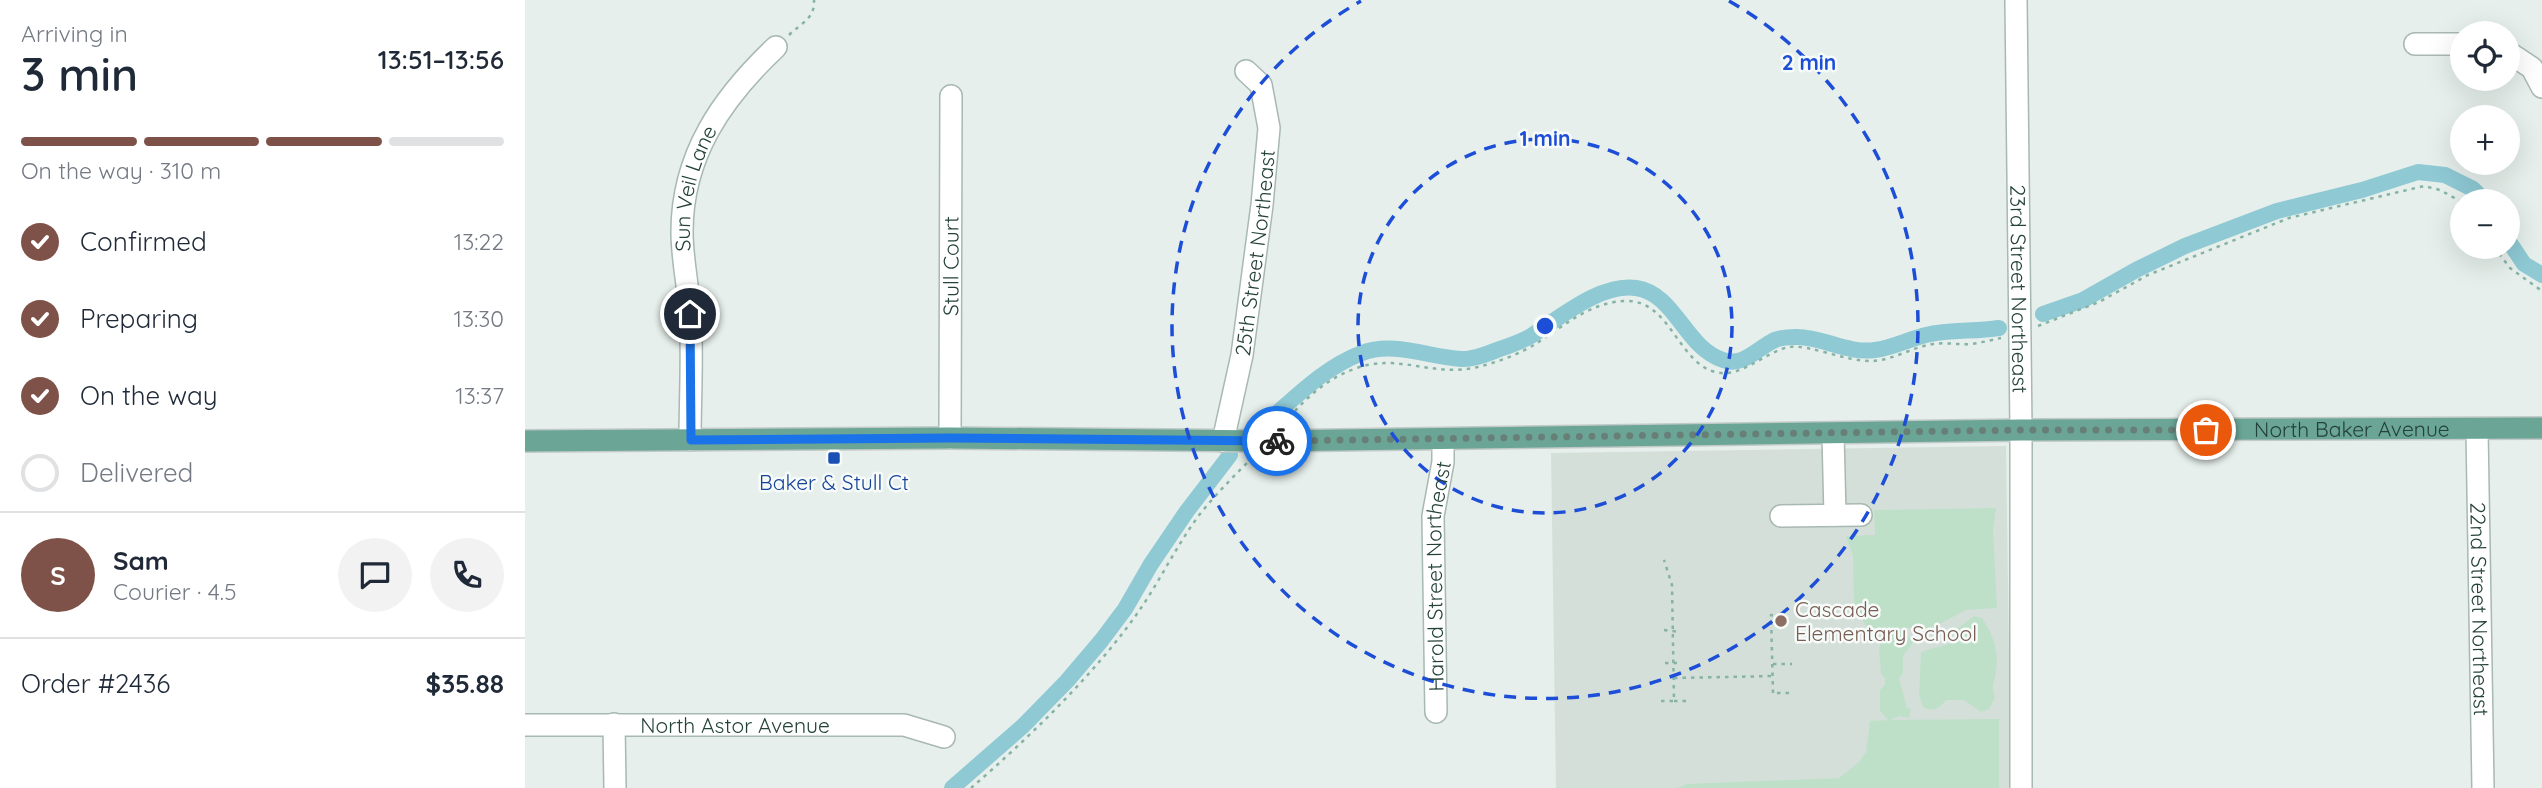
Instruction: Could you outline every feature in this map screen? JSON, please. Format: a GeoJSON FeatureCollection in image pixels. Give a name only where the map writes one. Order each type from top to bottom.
{"type":"FeatureCollection","features":[{"type":"Feature","properties":{"kind":"main road","name":"North Baker Avenue"},"geometry":{"type":"LineString","coordinates":[[525,441],[950,438],[1270,442],[2021,430],[2542,428]]}},
{"type":"Feature","properties":{"kind":"street","name":"23rd Street Northeast"},"geometry":{"type":"LineString","coordinates":[[2016,0],[2021,430],[2021,788]]}},
{"type":"Feature","properties":{"kind":"street"},"geometry":{"type":"LineString","coordinates":[[2415,44],[2450,44]]}},
{"type":"Feature","properties":{"kind":"street","name":"Sun Veil Lane"},"geometry":{"type":"LineString","coordinates":[[691,440],[690,314],[682,232],[684,200],[691,170],[706,132],[723,105],[776,47]]}},
{"type":"Feature","properties":{"kind":"street"},"geometry":{"type":"LineString","coordinates":[[2520,60],[2532,68],[2542,86]]}},
{"type":"Feature","properties":{"kind":"street","name":"25th Street Northeast"},"geometry":{"type":"LineString","coordinates":[[1223,441],[1242,355],[1262,205],[1269,128],[1261,85],[1245,71]]}},
{"type":"Feature","properties":{"kind":"street","name":"Stull Court"},"geometry":{"type":"LineString","coordinates":[[950,438],[951,96]]}},
{"type":"Feature","properties":{"kind":"street","name":"22nd Street Northeast"},"geometry":{"type":"LineString","coordinates":[[2477,429],[2483,788]]}},
{"type":"Feature","properties":{"kind":"street"},"geometry":{"type":"LineString","coordinates":[[1833,434],[1835,515]]}},
{"type":"Feature","properties":{"kind":"street","name":"Harold Street Northeast"},"geometry":{"type":"LineString","coordinates":[[1436,712],[1433,516],[1443,461],[1443,439]]}},
{"type":"Feature","properties":{"kind":"street"},"geometry":{"type":"LineString","coordinates":[[1781,516],[1861,514]]}},
{"type":"Feature","properties":{"kind":"street"},"geometry":{"type":"LineString","coordinates":[[614,724],[615,788]]}},
{"type":"Feature","properties":{"kind":"street","name":"North Astor Avenue"},"geometry":{"type":"LineString","coordinates":[[525,725],[904,724],[944,737]]}},
{"type":"Feature","properties":{"kind":"path"},"geometry":{"type":"LineString","coordinates":[[776,47],[809,19],[814,11],[814,0]]}},
{"type":"Feature","properties":{"kind":"path"},"geometry":{"type":"LineString","coordinates":[[971,788],[1001,762],[1089,672],[1143,605],[1199,515],[1227,482],[1270,442],[1293,412],[1333,377],[1375,362],[1393,361],[1433,370],[1477,367],[1535,345],[1580,314],[1605,304],[1629,300],[1645,306],[1662,319],[1702,367],[1718,373],[1744,368],[1791,347],[1836,357],[1871,361],[1886,359],[1934,344],[1970,344],[2020,333],[2099,302],[2148,275],[2206,250],[2289,218],[2424,186],[2450,195]]}},
{"type":"Feature","properties":{"kind":"path"},"geometry":{"type":"LineString","coordinates":[[2503,259],[2510,268],[2542,291]]}},
{"type":"Feature","properties":{"kind":"path"},"geometry":{"type":"LineString","coordinates":[[1664,560],[1672,585],[1674,701]]}},
{"type":"Feature","properties":{"kind":"path"},"geometry":{"type":"LineString","coordinates":[[1789,620],[1771,615],[1773,676],[1775,693],[1793,693]]}},
{"type":"Feature","properties":{"kind":"path"},"geometry":{"type":"LineString","coordinates":[[1664,630],[1680,632]]}},
{"type":"Feature","properties":{"kind":"path"},"geometry":{"type":"LineString","coordinates":[[1665,663],[1680,663]]}},
{"type":"Feature","properties":{"kind":"path"},"geometry":{"type":"LineString","coordinates":[[1773,664],[1792,664]]}},
{"type":"Feature","properties":{"kind":"path"},"geometry":{"type":"LineString","coordinates":[[1674,678],[1773,676]]}},
{"type":"Feature","properties":{"kind":"path"},"geometry":{"type":"LineString","coordinates":[[1661,701],[1688,701]]}},
{"type":"Feature","properties":{"kind":"shaded area","name":"Cascade Elementary School"},"geometry":{"type":"Polygon","coordinates":[[[2006,446],[2011,788],[1556,788],[1551,453],[2006,446]]]}},
{"type":"Feature","properties":{"kind":"green space"},"geometry":{"type":"Polygon","coordinates":[[[1996,508],[1993,531],[1997,608],[1966,610],[1932,628],[1897,628],[1914,641],[1903,656],[1903,673],[1899,678],[1907,708],[1911,709],[1909,718],[1900,716],[1890,720],[1999,719],[1999,788],[1677,788],[1687,784],[1839,778],[1859,762],[1866,752],[1870,721],[1888,720],[1880,711],[1880,690],[1885,684],[1885,678],[1881,674],[1879,652],[1884,637],[1896,628],[1867,628],[1854,603],[1853,556],[1846,536],[1875,535],[1874,510],[1996,508]]]}},
{"type":"Feature","properties":{"kind":"green space"},"geometry":{"type":"Polygon","coordinates":[[[1974,616],[1982,618],[1996,650],[1997,664],[1993,687],[1995,698],[1989,709],[1981,712],[1964,700],[1946,700],[1933,709],[1923,707],[1919,694],[1921,653],[1955,640],[1958,628],[1974,616]]]}},
{"type":"Feature","properties":{"kind":"waterway"},"geometry":{"type":"LineString","coordinates":[[2043,314],[2083,300],[2185,246],[2277,211],[2362,190],[2418,172],[2445,175],[2473,189]]}},
{"type":"Feature","properties":{"kind":"waterway"},"geometry":{"type":"LineString","coordinates":[[2520,258],[2524,264],[2542,275]]}},
{"type":"Feature","properties":{"kind":"waterway"},"geometry":{"type":"LineString","coordinates":[[1268,421],[1324,374],[1362,353],[1399,349],[1449,358],[1475,358],[1523,340],[1581,303],[1622,288],[1650,292],[1671,310],[1699,344],[1710,353],[1730,362],[1749,357],[1774,341],[1787,338],[1807,338],[1865,351],[1935,333],[1999,328]]}},
{"type":"Feature","properties":{"kind":"waterway"},"geometry":{"type":"LineString","coordinates":[[952,788],[1023,726],[1101,641],[1125,609],[1187,511],[1230,455]]}},
{"type":"Feature","properties":{"kind":"way so far"},"geometry":{"type":"LineString","coordinates":[[1277,441],[2021,430],[2206,430]]}},
{"type":"Feature","properties":{"kind":"place","name":"Baker & Stull Ct"},"geometry":{"type":"Point","coordinates":[834,458]}},
{"type":"Feature","properties":{"kind":"place","name":"Cascade Elementary School"},"geometry":{"type":"Point","coordinates":[1781,621]}},
{"type":"Feature","properties":{"kind":"route"},"geometry":{"type":"LineString","coordinates":[[690,314],[691,440],[950,438],[1277,441]]}}]}
